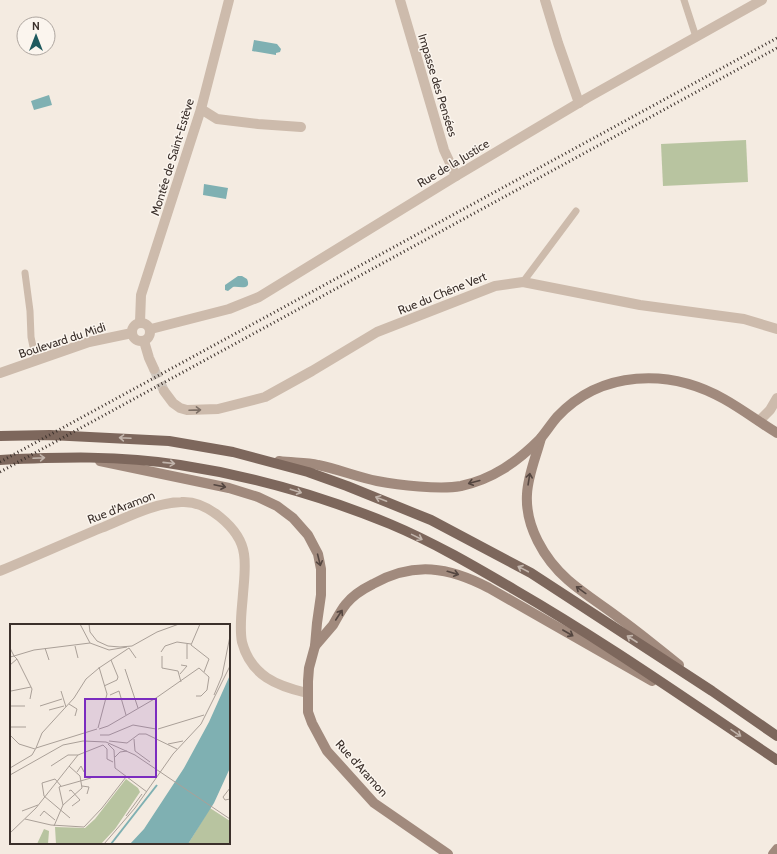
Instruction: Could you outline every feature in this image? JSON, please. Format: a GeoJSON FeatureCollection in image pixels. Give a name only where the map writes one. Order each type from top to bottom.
{"type":"FeatureCollection","features":[{"type":"Feature","properties":{"kind":"main road"},"geometry":{"type":"LineString","coordinates":[[265,460],[317,465],[377,481],[437,487],[460,486],[499,473],[541,438],[557,417],[577,399],[598,388],[620,380],[644,378],[666,379],[692,385],[723,398],[777,433]]}},
{"type":"Feature","properties":{"kind":"main road"},"geometry":{"type":"LineString","coordinates":[[2,436],[50,435],[168,441],[233,452],[308,472],[390,502],[438,524],[531,573],[712,691],[777,736]]}},
{"type":"Feature","properties":{"kind":"main road"},"geometry":{"type":"LineString","coordinates":[[541,438],[530,474],[527,495],[528,511],[534,532],[553,565],[568,580],[621,619],[712,691]]}},
{"type":"Feature","properties":{"kind":"main road"},"geometry":{"type":"LineString","coordinates":[[0,460],[56,457],[131,460],[178,464],[237,475],[286,487],[339,504],[391,524],[461,558],[554,613],[618,653],[777,760]]}},
{"type":"Feature","properties":{"kind":"main road"},"geometry":{"type":"LineString","coordinates":[[86,458],[229,488],[258,497],[277,506],[294,518],[308,535],[318,554],[321,569],[321,595],[315,646],[309,668],[307,693]]}},
{"type":"Feature","properties":{"kind":"main road"},"geometry":{"type":"LineString","coordinates":[[315,646],[332,625],[346,603],[362,590],[382,578],[402,572],[424,569],[447,571],[469,578],[489,588],[704,711]]}},
{"type":"Feature","properties":{"kind":"main road","name":"Rue d'Aramon"},"geometry":{"type":"LineString","coordinates":[[307,693],[308,712],[327,752],[374,802],[448,854]]}},
{"type":"Feature","properties":{"kind":"main road"},"geometry":{"type":"LineString","coordinates":[[773,854],[777,849]]}},
{"type":"Feature","properties":{"kind":"street","name":"Montée de Saint-Estève"},"geometry":{"type":"LineString","coordinates":[[140,322],[142,295],[201,109],[229,0]]}},
{"type":"Feature","properties":{"kind":"street","name":"Impasse des Pensées"},"geometry":{"type":"LineString","coordinates":[[400,0],[444,150],[456,176]]}},
{"type":"Feature","properties":{"kind":"street"},"geometry":{"type":"LineString","coordinates":[[545,0],[579,103]]}},
{"type":"Feature","properties":{"kind":"street","name":"Rue de la Justice"},"geometry":{"type":"LineString","coordinates":[[151,329],[229,309],[259,297],[456,176],[579,103],[762,0]]}},
{"type":"Feature","properties":{"kind":"street"},"geometry":{"type":"LineString","coordinates":[[201,109],[217,119],[301,127]]}},
{"type":"Feature","properties":{"kind":"street","name":"Rue du Chêne Vert"},"geometry":{"type":"LineString","coordinates":[[164,391],[173,403],[180,408],[188,410],[218,409],[265,397],[378,332],[495,286],[523,282],[640,305],[744,320],[777,329]]}},
{"type":"Feature","properties":{"kind":"street"},"geometry":{"type":"LineString","coordinates":[[140,322],[144,322],[151,329],[149,337],[144,341],[137,340],[132,333],[134,326],[140,322]]}},
{"type":"Feature","properties":{"kind":"street","name":"Boulevard du Midi"},"geometry":{"type":"LineString","coordinates":[[0,374],[89,342],[132,333]]}},
{"type":"Feature","properties":{"kind":"street"},"geometry":{"type":"LineString","coordinates":[[144,341],[154,370]]}},
{"type":"Feature","properties":{"kind":"street"},"geometry":{"type":"LineString","coordinates":[[758,421],[770,410],[777,398]]}},
{"type":"Feature","properties":{"kind":"street","name":"Rue d'Aramon"},"geometry":{"type":"LineString","coordinates":[[0,571],[139,512],[167,504],[182,502],[200,504],[216,513],[229,524],[238,538],[244,553],[245,570],[242,641],[248,657],[257,670],[272,681],[285,688],[307,693]]}},
{"type":"Feature","properties":{"kind":"lane"},"geometry":{"type":"LineString","coordinates":[[684,0],[696,37]]}},
{"type":"Feature","properties":{"kind":"lane"},"geometry":{"type":"LineString","coordinates":[[523,282],[576,211]]}},
{"type":"Feature","properties":{"kind":"lane"},"geometry":{"type":"LineString","coordinates":[[25,273],[30,311],[31,337],[36,361]]}},
{"type":"Feature","properties":{"kind":"green space"},"geometry":{"type":"Polygon","coordinates":[[[746,140],[748,182],[663,186],[661,144],[746,140]]]}},
{"type":"Feature","properties":{"kind":"water"},"geometry":{"type":"Polygon","coordinates":[[[254,40],[277,44],[281,49],[280,52],[276,53],[276,55],[252,51],[254,40]]]}},
{"type":"Feature","properties":{"kind":"water"},"geometry":{"type":"Polygon","coordinates":[[[49,95],[52,105],[34,110],[31,101],[49,95]]]}},
{"type":"Feature","properties":{"kind":"water"},"geometry":{"type":"Polygon","coordinates":[[[204,184],[228,188],[226,199],[203,195],[204,184]]]}},
{"type":"Feature","properties":{"kind":"water"},"geometry":{"type":"Polygon","coordinates":[[[238,276],[242,276],[247,279],[248,285],[246,287],[233,287],[228,291],[225,290],[225,285],[238,276]]]}},
{"type":"Feature","properties":{"kind":"tunnel"},"geometry":{"type":"LineString","coordinates":[[154,369],[164,391]]}},
{"type":"Feature","properties":{"kind":"railway"},"geometry":{"type":"LineString","coordinates":[[0,462],[777,38]]}},
{"type":"Feature","properties":{"kind":"railway"},"geometry":{"type":"LineString","coordinates":[[0,472],[777,48]]}}]}
